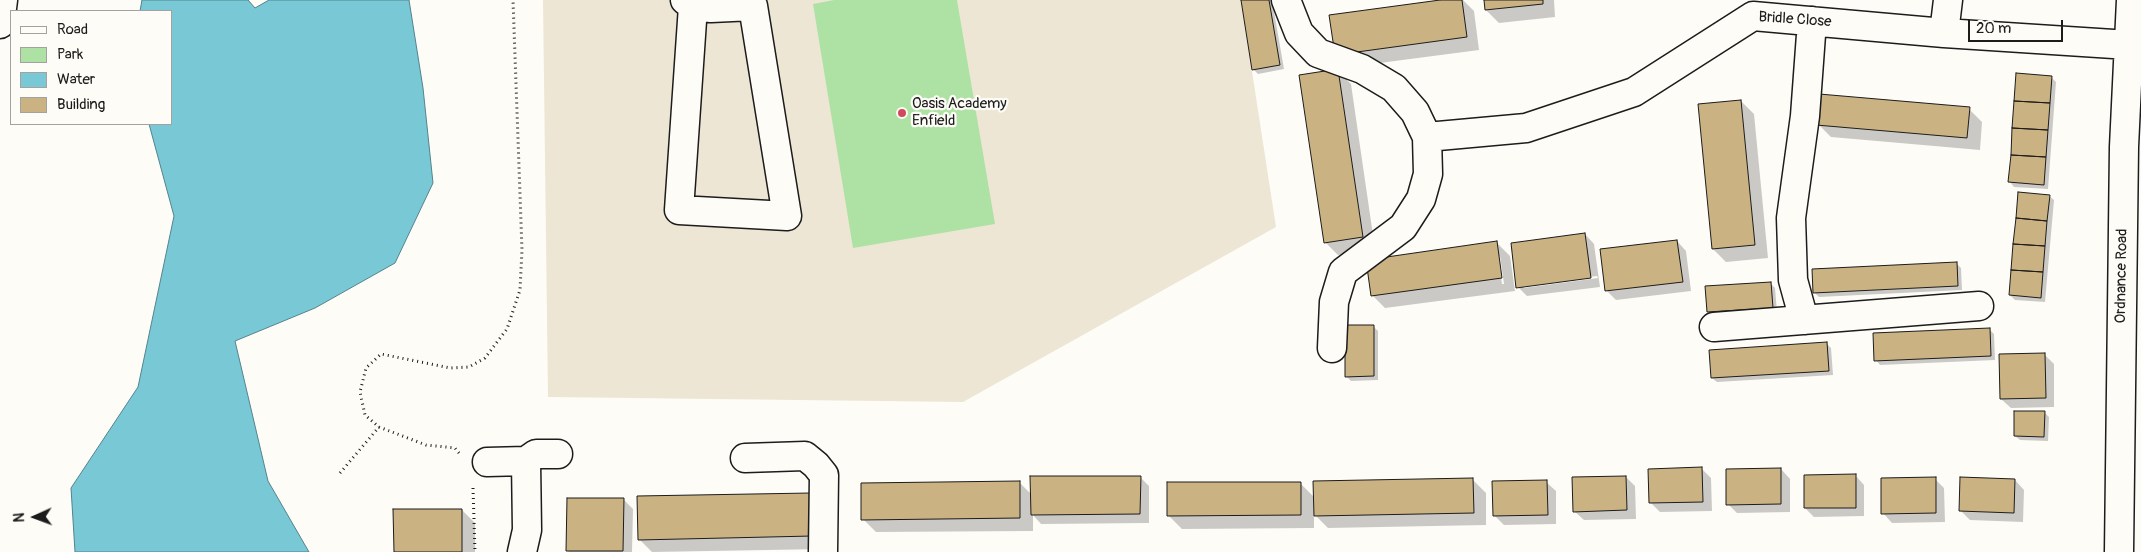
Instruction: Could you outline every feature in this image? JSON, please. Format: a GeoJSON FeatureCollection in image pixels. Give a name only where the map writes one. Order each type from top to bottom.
{"type":"FeatureCollection","features":[{"type":"Feature","properties":{"kind":"street"},"geometry":{"type":"LineString","coordinates":[[0,24],[3,0]]}},
{"type":"Feature","properties":{"kind":"street"},"geometry":{"type":"LineString","coordinates":[[1286,0],[1299,33],[1318,53],[1362,69],[1394,88],[1415,112],[1427,137],[1428,174],[1421,199],[1403,227],[1343,272],[1334,302],[1332,348]]}},
{"type":"Feature","properties":{"kind":"street"},"geometry":{"type":"LineString","coordinates":[[1944,33],[1948,0]]}},
{"type":"Feature","properties":{"kind":"street","name":"Ordnance Road"},"geometry":{"type":"LineString","coordinates":[[2119,552],[2133,148],[2129,45],[2131,0]]}},
{"type":"Feature","properties":{"kind":"street"},"geometry":{"type":"LineString","coordinates":[[689,3],[711,8],[753,6],[787,216],[679,210],[689,3]]}},
{"type":"Feature","properties":{"kind":"street","name":"Bridle Close"},"geometry":{"type":"LineString","coordinates":[[1427,137],[1526,128],[1634,92],[1753,16],[1944,33],[2129,45]]}},
{"type":"Feature","properties":{"kind":"street"},"geometry":{"type":"LineString","coordinates":[[1804,320],[1793,280],[1791,218],[1805,116],[1812,21]]}},
{"type":"Feature","properties":{"kind":"street"},"geometry":{"type":"LineString","coordinates":[[1714,327],[1979,306]]}},
{"type":"Feature","properties":{"kind":"street"},"geometry":{"type":"LineString","coordinates":[[480,472],[526,462],[536,454],[558,454]]}},
{"type":"Feature","properties":{"kind":"street"},"geometry":{"type":"LineString","coordinates":[[745,458],[805,456],[816,464],[824,475],[823,552]]}},
{"type":"Feature","properties":{"kind":"street"},"geometry":{"type":"LineString","coordinates":[[522,552],[527,530],[526,462]]}},
{"type":"Feature","properties":{"kind":"path"},"geometry":{"type":"LineString","coordinates":[[460,454],[455,448],[426,445],[379,427],[365,415],[360,392],[366,368],[380,354],[450,368],[469,367],[485,358],[507,329],[520,290],[522,250],[513,0]]}},
{"type":"Feature","properties":{"kind":"path"},"geometry":{"type":"LineString","coordinates":[[340,473],[379,427]]}},
{"type":"Feature","properties":{"kind":"path"},"geometry":{"type":"LineString","coordinates":[[475,552],[480,472]]}},
{"type":"Feature","properties":{"kind":"shaded area","name":"Oasis Academy Enfield"},"geometry":{"type":"Polygon","coordinates":[[[543,0],[1241,0],[1276,227],[963,402],[548,397],[543,0]]]}},
{"type":"Feature","properties":{"kind":"green space"},"geometry":{"type":"Polygon","coordinates":[[[834,0],[957,0],[995,224],[853,248],[813,4],[834,0]]]}},
{"type":"Feature","properties":{"kind":"water"},"geometry":{"type":"Polygon","coordinates":[[[142,0],[248,0],[255,8],[269,0],[409,0],[423,88],[433,183],[395,263],[315,308],[235,341],[268,481],[309,552],[75,552],[71,488],[138,387],[174,216],[149,125],[172,125],[172,10],[140,10],[142,0]]]}},
{"type":"Feature","properties":{"kind":"building"},"geometry":{"type":"Polygon","coordinates":[[[1241,0],[1269,0],[1280,65],[1252,70],[1241,0]]]}},
{"type":"Feature","properties":{"kind":"building"},"geometry":{"type":"Polygon","coordinates":[[[1440,0],[1462,0],[1467,37],[1335,55],[1329,15],[1440,0]]]}},
{"type":"Feature","properties":{"kind":"building"},"geometry":{"type":"Polygon","coordinates":[[[1484,0],[1543,0],[1543,4],[1485,10],[1484,0]]]}},
{"type":"Feature","properties":{"kind":"building"},"geometry":{"type":"Polygon","coordinates":[[[1338,69],[1363,237],[1324,243],[1299,75],[1338,69]]]}},
{"type":"Feature","properties":{"kind":"building"},"geometry":{"type":"Polygon","coordinates":[[[2016,73],[2052,76],[2050,103],[2014,101],[2016,73]]]}},
{"type":"Feature","properties":{"kind":"building"},"geometry":{"type":"Polygon","coordinates":[[[1819,94],[1970,107],[1967,138],[1816,125],[1819,94]]]}},
{"type":"Feature","properties":{"kind":"building"},"geometry":{"type":"Polygon","coordinates":[[[1741,100],[1755,245],[1712,249],[1698,104],[1741,100]]]}},
{"type":"Feature","properties":{"kind":"building"},"geometry":{"type":"Polygon","coordinates":[[[2014,101],[2050,103],[2048,130],[2012,128],[2014,101]]]}},
{"type":"Feature","properties":{"kind":"building"},"geometry":{"type":"Polygon","coordinates":[[[2012,128],[2048,130],[2046,157],[2011,155],[2012,128]]]}},
{"type":"Feature","properties":{"kind":"building"},"geometry":{"type":"Polygon","coordinates":[[[2011,155],[2046,157],[2044,185],[2008,182],[2011,155]]]}},
{"type":"Feature","properties":{"kind":"building"},"geometry":{"type":"Polygon","coordinates":[[[2018,192],[2050,195],[2047,221],[2016,218],[2018,192]]]}},
{"type":"Feature","properties":{"kind":"building"},"geometry":{"type":"Polygon","coordinates":[[[2016,218],[2047,221],[2045,246],[2013,244],[2016,218]]]}},
{"type":"Feature","properties":{"kind":"building"},"geometry":{"type":"Polygon","coordinates":[[[1585,233],[1591,278],[1516,288],[1511,243],[1585,233]]]}},
{"type":"Feature","properties":{"kind":"building"},"geometry":{"type":"Polygon","coordinates":[[[1677,240],[1683,282],[1605,291],[1600,249],[1677,240]]]}},
{"type":"Feature","properties":{"kind":"building"},"geometry":{"type":"Polygon","coordinates":[[[1497,241],[1502,278],[1371,296],[1366,260],[1497,241]]]}},
{"type":"Feature","properties":{"kind":"building"},"geometry":{"type":"Polygon","coordinates":[[[2013,244],[2045,246],[2043,272],[2011,270],[2013,244]]]}},
{"type":"Feature","properties":{"kind":"building"},"geometry":{"type":"Polygon","coordinates":[[[1957,262],[1958,286],[1813,293],[1812,269],[1957,262]]]}},
{"type":"Feature","properties":{"kind":"building"},"geometry":{"type":"Polygon","coordinates":[[[2011,270],[2043,272],[2041,298],[2009,295],[2011,270]]]}},
{"type":"Feature","properties":{"kind":"building"},"geometry":{"type":"Polygon","coordinates":[[[1771,282],[1773,308],[1707,312],[1705,286],[1771,282]]]}},
{"type":"Feature","properties":{"kind":"building"},"geometry":{"type":"Polygon","coordinates":[[[1345,325],[1374,325],[1374,376],[1345,377],[1345,325]]]}},
{"type":"Feature","properties":{"kind":"building"},"geometry":{"type":"Polygon","coordinates":[[[1990,328],[1991,356],[1874,361],[1873,333],[1990,328]]]}},
{"type":"Feature","properties":{"kind":"building"},"geometry":{"type":"Polygon","coordinates":[[[1827,342],[1829,371],[1711,378],[1709,350],[1827,342]]]}},
{"type":"Feature","properties":{"kind":"building"},"geometry":{"type":"Polygon","coordinates":[[[2045,353],[2046,398],[2000,399],[1999,354],[2045,353]]]}},
{"type":"Feature","properties":{"kind":"building"},"geometry":{"type":"Polygon","coordinates":[[[2014,411],[2045,411],[2044,437],[2014,436],[2014,411]]]}},
{"type":"Feature","properties":{"kind":"building"},"geometry":{"type":"Polygon","coordinates":[[[1702,467],[1703,502],[1649,503],[1648,469],[1702,467]]]}},
{"type":"Feature","properties":{"kind":"building"},"geometry":{"type":"Polygon","coordinates":[[[1781,468],[1781,504],[1726,505],[1726,469],[1781,468]]]}},
{"type":"Feature","properties":{"kind":"building"},"geometry":{"type":"Polygon","coordinates":[[[1856,474],[1856,508],[1804,508],[1804,475],[1856,474]]]}},
{"type":"Feature","properties":{"kind":"building"},"geometry":{"type":"Polygon","coordinates":[[[1030,476],[1141,476],[1140,514],[1031,515],[1030,476]]]}},
{"type":"Feature","properties":{"kind":"building"},"geometry":{"type":"Polygon","coordinates":[[[1626,476],[1627,510],[1573,512],[1572,477],[1626,476]]]}},
{"type":"Feature","properties":{"kind":"building"},"geometry":{"type":"Polygon","coordinates":[[[1936,477],[1936,513],[1881,514],[1881,478],[1936,477]]]}},
{"type":"Feature","properties":{"kind":"building"},"geometry":{"type":"Polygon","coordinates":[[[1960,477],[2015,479],[2014,513],[1959,511],[1960,477]]]}},
{"type":"Feature","properties":{"kind":"building"},"geometry":{"type":"Polygon","coordinates":[[[1473,478],[1474,513],[1314,516],[1313,481],[1473,478]]]}},
{"type":"Feature","properties":{"kind":"building"},"geometry":{"type":"Polygon","coordinates":[[[1547,480],[1548,515],[1493,516],[1492,481],[1547,480]]]}},
{"type":"Feature","properties":{"kind":"building"},"geometry":{"type":"Polygon","coordinates":[[[1020,481],[1020,518],[861,520],[861,483],[1020,481]]]}},
{"type":"Feature","properties":{"kind":"building"},"geometry":{"type":"Polygon","coordinates":[[[1167,482],[1301,482],[1301,515],[1167,516],[1167,482]]]}},
{"type":"Feature","properties":{"kind":"building"},"geometry":{"type":"Polygon","coordinates":[[[811,493],[812,536],[638,540],[637,496],[811,493]]]}},
{"type":"Feature","properties":{"kind":"building"},"geometry":{"type":"Polygon","coordinates":[[[567,498],[624,498],[623,551],[566,551],[567,498]]]}},
{"type":"Feature","properties":{"kind":"building"},"geometry":{"type":"Polygon","coordinates":[[[393,509],[462,509],[462,552],[394,552],[393,509]]]}},
{"type":"Feature","properties":{"kind":"place","name":"Oasis Academy Enfield"},"geometry":{"type":"Point","coordinates":[902,113]}}]}
